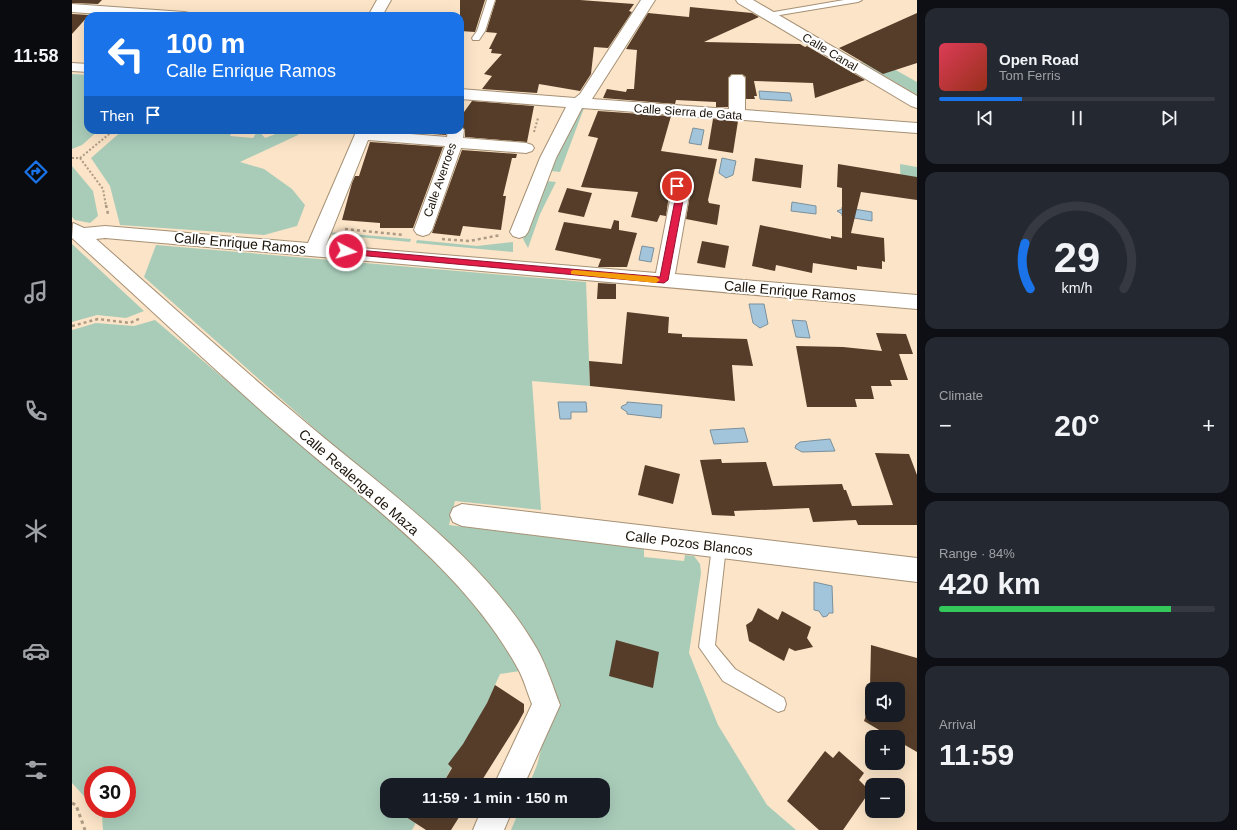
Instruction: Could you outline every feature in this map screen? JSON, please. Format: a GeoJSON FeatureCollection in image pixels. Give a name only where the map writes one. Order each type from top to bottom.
{"type":"FeatureCollection","features":[{"type":"Feature","properties":{"kind":"street"},"geometry":{"type":"LineString","coordinates":[[377,12],[384,0]]}},
{"type":"Feature","properties":{"kind":"street"},"geometry":{"type":"LineString","coordinates":[[519,232],[548,158],[573,108],[586,97],[648,0]]}},
{"type":"Feature","properties":{"kind":"street","name":"Calle Canal"},"geometry":{"type":"LineString","coordinates":[[740,0],[917,103]]}},
{"type":"Feature","properties":{"kind":"street"},"geometry":{"type":"LineString","coordinates":[[72,8],[128,12]]}},
{"type":"Feature","properties":{"kind":"street"},"geometry":{"type":"LineString","coordinates":[[72,67],[84,68]]}},
{"type":"Feature","properties":{"kind":"street"},"geometry":{"type":"LineString","coordinates":[[737,78],[737,115]]}},
{"type":"Feature","properties":{"kind":"street","name":"Calle Sierra de Gata"},"geometry":{"type":"LineString","coordinates":[[464,99],[543,101],[917,128]]}},
{"type":"Feature","properties":{"kind":"street"},"geometry":{"type":"LineString","coordinates":[[315,249],[362,135],[455,136],[526,148]]}},
{"type":"Feature","properties":{"kind":"street","name":"Calle Averroes"},"geometry":{"type":"LineString","coordinates":[[423,230],[455,136]]}},
{"type":"Feature","properties":{"kind":"street"},"geometry":{"type":"LineString","coordinates":[[664,280],[680,195],[677,186]]}},
{"type":"Feature","properties":{"kind":"street","name":"Calle Enrique Ramos"},"geometry":{"type":"LineString","coordinates":[[76,232],[105,232],[315,249],[917,302]]}},
{"type":"Feature","properties":{"kind":"street","name":"Calle Realenga de Maza"},"geometry":{"type":"LineString","coordinates":[[76,232],[289,422],[393,509],[464,576],[499,616],[527,659],[546,705],[512,778]]}},
{"type":"Feature","properties":{"kind":"street","name":"Calle Pozos Blancos"},"geometry":{"type":"LineString","coordinates":[[462,515],[917,570]]}},
{"type":"Feature","properties":{"kind":"street"},"geometry":{"type":"LineString","coordinates":[[488,830],[494,818]]}},
{"type":"Feature","properties":{"kind":"lane"},"geometry":{"type":"LineString","coordinates":[[476,38],[481,31],[491,0]]}},
{"type":"Feature","properties":{"kind":"lane"},"geometry":{"type":"LineString","coordinates":[[768,15],[858,0]]}},
{"type":"Feature","properties":{"kind":"lane"},"geometry":{"type":"LineString","coordinates":[[719,547],[707,647],[729,675],[778,704]]}},
{"type":"Feature","properties":{"kind":"path"},"geometry":{"type":"LineString","coordinates":[[526,148],[530,145],[543,101]]}},
{"type":"Feature","properties":{"kind":"path"},"geometry":{"type":"LineString","coordinates":[[72,158],[80,158],[109,134]]}},
{"type":"Feature","properties":{"kind":"path"},"geometry":{"type":"LineString","coordinates":[[80,158],[103,188],[110,220],[105,232]]}},
{"type":"Feature","properties":{"kind":"path"},"geometry":{"type":"LineString","coordinates":[[72,326],[98,319],[130,322],[164,310]]}},
{"type":"Feature","properties":{"kind":"path"},"geometry":{"type":"LineString","coordinates":[[72,803],[76,805],[85,830]]}},
{"type":"Feature","properties":{"kind":"green space"},"geometry":{"type":"Polygon","coordinates":[[[876,59],[917,82],[917,95],[861,62],[876,59]]]}},
{"type":"Feature","properties":{"kind":"green space"},"geometry":{"type":"Polygon","coordinates":[[[72,74],[84,75],[84,134],[94,134],[82,145],[72,149],[72,74]]]}},
{"type":"Feature","properties":{"kind":"green space"},"geometry":{"type":"Polygon","coordinates":[[[584,108],[560,172],[551,171],[576,113],[578,110],[584,108]]]}},
{"type":"Feature","properties":{"kind":"green space"},"geometry":{"type":"Polygon","coordinates":[[[118,134],[231,134],[230,136],[253,138],[256,134],[262,134],[265,138],[276,134],[298,134],[240,162],[264,169],[292,189],[305,205],[297,226],[264,235],[120,225],[110,186],[91,158],[118,134]]]}},
{"type":"Feature","properties":{"kind":"green space"},"geometry":{"type":"Polygon","coordinates":[[[900,164],[917,167],[917,199],[901,196],[900,164]]]}},
{"type":"Feature","properties":{"kind":"green space"},"geometry":{"type":"Polygon","coordinates":[[[72,166],[93,191],[98,216],[90,223],[75,220],[72,217],[72,166]]]}},
{"type":"Feature","properties":{"kind":"green space"},"geometry":{"type":"Polygon","coordinates":[[[547,181],[556,182],[540,214],[528,248],[523,239],[547,181]]]}},
{"type":"Feature","properties":{"kind":"green space"},"geometry":{"type":"Polygon","coordinates":[[[328,232],[411,239],[410,242],[328,234],[328,232]]]}},
{"type":"Feature","properties":{"kind":"green space"},"geometry":{"type":"Polygon","coordinates":[[[417,240],[477,246],[513,242],[513,252],[416,243],[417,240]]]}},
{"type":"Feature","properties":{"kind":"green space"},"geometry":{"type":"Polygon","coordinates":[[[72,244],[144,311],[126,318],[97,315],[72,322],[72,244]]]}},
{"type":"Feature","properties":{"kind":"green space"},"geometry":{"type":"Polygon","coordinates":[[[156,245],[586,282],[590,386],[532,381],[541,510],[455,501],[449,525],[644,549],[644,557],[684,561],[685,555],[694,556],[700,564],[701,573],[689,653],[718,725],[767,805],[796,830],[511,830],[516,818],[610,818],[610,778],[532,778],[537,765],[553,703],[387,493],[144,277],[156,245]]]}},
{"type":"Feature","properties":{"kind":"green space"},"geometry":{"type":"Polygon","coordinates":[[[155,320],[387,517],[459,584],[504,636],[520,671],[500,674],[487,703],[446,778],[380,778],[380,818],[418,818],[412,830],[103,830],[102,818],[136,818],[136,766],[84,766],[84,796],[72,783],[72,330],[96,323],[134,326],[155,320]]]}},
{"type":"Feature","properties":{"kind":"water"},"geometry":{"type":"Polygon","coordinates":[[[759,91],[790,93],[792,101],[760,99],[759,91]]]}},
{"type":"Feature","properties":{"kind":"water"},"geometry":{"type":"Polygon","coordinates":[[[693,128],[704,130],[701,145],[689,143],[693,128]]]}},
{"type":"Feature","properties":{"kind":"water"},"geometry":{"type":"Polygon","coordinates":[[[722,158],[736,161],[733,175],[726,178],[719,173],[722,158]]]}},
{"type":"Feature","properties":{"kind":"water"},"geometry":{"type":"Polygon","coordinates":[[[792,202],[816,206],[816,214],[791,211],[792,202]]]}},
{"type":"Feature","properties":{"kind":"water"},"geometry":{"type":"Polygon","coordinates":[[[842,207],[872,212],[872,221],[842,216],[842,214],[837,211],[842,209],[842,207]]]}},
{"type":"Feature","properties":{"kind":"water"},"geometry":{"type":"Polygon","coordinates":[[[642,246],[654,248],[651,262],[639,260],[642,246]]]}},
{"type":"Feature","properties":{"kind":"water"},"geometry":{"type":"Polygon","coordinates":[[[749,304],[764,304],[768,324],[760,328],[753,323],[749,304]]]}},
{"type":"Feature","properties":{"kind":"water"},"geometry":{"type":"Polygon","coordinates":[[[792,320],[806,321],[810,338],[796,337],[792,320]]]}},
{"type":"Feature","properties":{"kind":"water"},"geometry":{"type":"Polygon","coordinates":[[[558,402],[586,402],[587,412],[571,412],[571,419],[560,419],[558,402]]]}},
{"type":"Feature","properties":{"kind":"water"},"geometry":{"type":"Polygon","coordinates":[[[627,402],[662,405],[661,418],[627,414],[627,412],[621,408],[627,404],[627,402]]]}},
{"type":"Feature","properties":{"kind":"water"},"geometry":{"type":"Polygon","coordinates":[[[744,428],[748,442],[714,444],[710,430],[744,428]]]}},
{"type":"Feature","properties":{"kind":"water"},"geometry":{"type":"Polygon","coordinates":[[[830,439],[835,451],[802,452],[795,448],[800,442],[830,439]]]}},
{"type":"Feature","properties":{"kind":"water"},"geometry":{"type":"Polygon","coordinates":[[[814,582],[832,586],[833,613],[829,613],[827,616],[823,617],[819,611],[814,610],[814,582]]]}},
{"type":"Feature","properties":{"kind":"building"},"geometry":{"type":"Polygon","coordinates":[[[72,0],[102,0],[98,4],[72,3],[72,0]]]}},
{"type":"Feature","properties":{"kind":"building"},"geometry":{"type":"Polygon","coordinates":[[[460,0],[485,0],[475,32],[464,31],[464,12],[460,12],[460,0]]]}},
{"type":"Feature","properties":{"kind":"building"},"geometry":{"type":"Polygon","coordinates":[[[496,0],[580,0],[634,4],[629,11],[632,12],[608,48],[594,47],[591,74],[580,91],[539,84],[537,93],[482,89],[492,76],[484,74],[502,54],[491,53],[492,49],[489,49],[497,33],[486,32],[496,0]]]}},
{"type":"Feature","properties":{"kind":"building"},"geometry":{"type":"Polygon","coordinates":[[[690,7],[752,13],[759,17],[704,42],[800,44],[805,47],[807,46],[865,80],[815,98],[813,83],[754,81],[757,96],[754,96],[755,99],[746,99],[746,77],[742,74],[732,74],[728,78],[728,107],[716,107],[716,102],[676,100],[675,104],[603,98],[607,89],[626,92],[627,89],[634,89],[637,50],[626,49],[648,13],[689,17],[690,7]]]}},
{"type":"Feature","properties":{"kind":"building"},"geometry":{"type":"Polygon","coordinates":[[[917,13],[917,63],[883,74],[839,48],[917,13]]]}},
{"type":"Feature","properties":{"kind":"building"},"geometry":{"type":"Polygon","coordinates":[[[72,14],[84,15],[84,21],[72,34],[72,14]]]}},
{"type":"Feature","properties":{"kind":"building"},"geometry":{"type":"Polygon","coordinates":[[[472,101],[534,106],[527,142],[465,137],[464,112],[472,101]]]}},
{"type":"Feature","properties":{"kind":"building"},"geometry":{"type":"Polygon","coordinates":[[[598,111],[671,116],[661,151],[717,159],[708,200],[709,203],[720,205],[717,225],[686,219],[690,195],[683,182],[671,182],[667,186],[669,195],[666,216],[660,215],[657,222],[631,217],[638,192],[581,187],[598,138],[588,136],[598,111]]]}},
{"type":"Feature","properties":{"kind":"building"},"geometry":{"type":"Polygon","coordinates":[[[713,119],[738,121],[733,153],[708,149],[713,119]]]}},
{"type":"Feature","properties":{"kind":"building"},"geometry":{"type":"Polygon","coordinates":[[[370,142],[443,147],[413,228],[380,228],[380,223],[342,220],[352,183],[355,176],[359,176],[370,142]]]}},
{"type":"Feature","properties":{"kind":"building"},"geometry":{"type":"Polygon","coordinates":[[[462,150],[517,154],[516,158],[512,158],[503,196],[506,196],[501,230],[463,226],[460,236],[432,233],[462,150]]]}},
{"type":"Feature","properties":{"kind":"building"},"geometry":{"type":"Polygon","coordinates":[[[755,158],[803,165],[801,188],[752,181],[755,158]]]}},
{"type":"Feature","properties":{"kind":"building"},"geometry":{"type":"Polygon","coordinates":[[[838,164],[917,177],[917,200],[861,192],[851,233],[884,238],[885,262],[882,261],[882,269],[857,266],[857,270],[813,263],[812,273],[776,265],[775,271],[752,266],[760,225],[831,239],[831,236],[842,238],[842,188],[837,187],[838,164]]]}},
{"type":"Feature","properties":{"kind":"building"},"geometry":{"type":"Polygon","coordinates":[[[567,188],[592,193],[584,217],[558,212],[567,188]]]}},
{"type":"Feature","properties":{"kind":"building"},"geometry":{"type":"Polygon","coordinates":[[[614,220],[619,221],[619,230],[637,233],[627,267],[598,267],[601,259],[555,250],[564,222],[611,229],[614,220]]]}},
{"type":"Feature","properties":{"kind":"building"},"geometry":{"type":"Polygon","coordinates":[[[702,241],[729,246],[725,268],[697,263],[702,241]]]}},
{"type":"Feature","properties":{"kind":"building"},"geometry":{"type":"Polygon","coordinates":[[[598,283],[616,284],[616,299],[597,299],[598,283]]]}},
{"type":"Feature","properties":{"kind":"building"},"geometry":{"type":"Polygon","coordinates":[[[627,312],[669,317],[668,333],[682,334],[682,337],[747,339],[753,366],[732,365],[735,401],[590,386],[589,361],[622,364],[627,312]]]}},
{"type":"Feature","properties":{"kind":"building"},"geometry":{"type":"Polygon","coordinates":[[[876,333],[906,334],[913,354],[899,354],[908,380],[890,380],[892,386],[871,386],[874,399],[855,399],[857,407],[807,407],[796,346],[843,347],[882,351],[876,333]]]}},
{"type":"Feature","properties":{"kind":"building"},"geometry":{"type":"Polygon","coordinates":[[[875,453],[909,454],[917,475],[917,525],[858,525],[856,520],[813,522],[809,508],[734,511],[735,516],[712,515],[700,460],[721,459],[722,463],[766,462],[773,486],[842,484],[852,506],[893,505],[875,453]]]}},
{"type":"Feature","properties":{"kind":"building"},"geometry":{"type":"Polygon","coordinates":[[[645,465],[680,474],[673,504],[638,495],[645,465]]]}},
{"type":"Feature","properties":{"kind":"building"},"geometry":{"type":"Polygon","coordinates":[[[758,608],[778,620],[782,611],[811,627],[807,638],[813,647],[795,651],[789,648],[784,661],[749,641],[746,625],[752,621],[758,608]]]}},
{"type":"Feature","properties":{"kind":"building"},"geometry":{"type":"Polygon","coordinates":[[[616,640],[659,652],[653,688],[609,676],[616,640]]]}},
{"type":"Feature","properties":{"kind":"building"},"geometry":{"type":"Polygon","coordinates":[[[871,645],[917,658],[917,752],[905,745],[905,730],[879,730],[866,722],[905,722],[905,682],[870,682],[871,645]]]}},
{"type":"Feature","properties":{"kind":"building"},"geometry":{"type":"Polygon","coordinates":[[[495,685],[524,704],[524,712],[483,778],[446,778],[452,768],[448,764],[463,744],[487,703],[495,685]]]}},
{"type":"Feature","properties":{"kind":"building"},"geometry":{"type":"Polygon","coordinates":[[[825,751],[833,758],[839,751],[864,773],[859,780],[865,786],[865,798],[843,830],[819,830],[787,801],[825,751]]]}},
{"type":"Feature","properties":{"kind":"building"},"geometry":{"type":"Polygon","coordinates":[[[408,818],[459,818],[451,830],[426,830],[408,818]]]}},
{"type":"Feature","properties":{"kind":"slow traffic"},"geometry":{"type":"LineString","coordinates":[[574,273],[656,280]]}},
{"type":"Feature","properties":{"kind":"route"},"geometry":{"type":"LineString","coordinates":[[346,251],[516,268],[664,280],[680,195],[677,186]]}}]}
